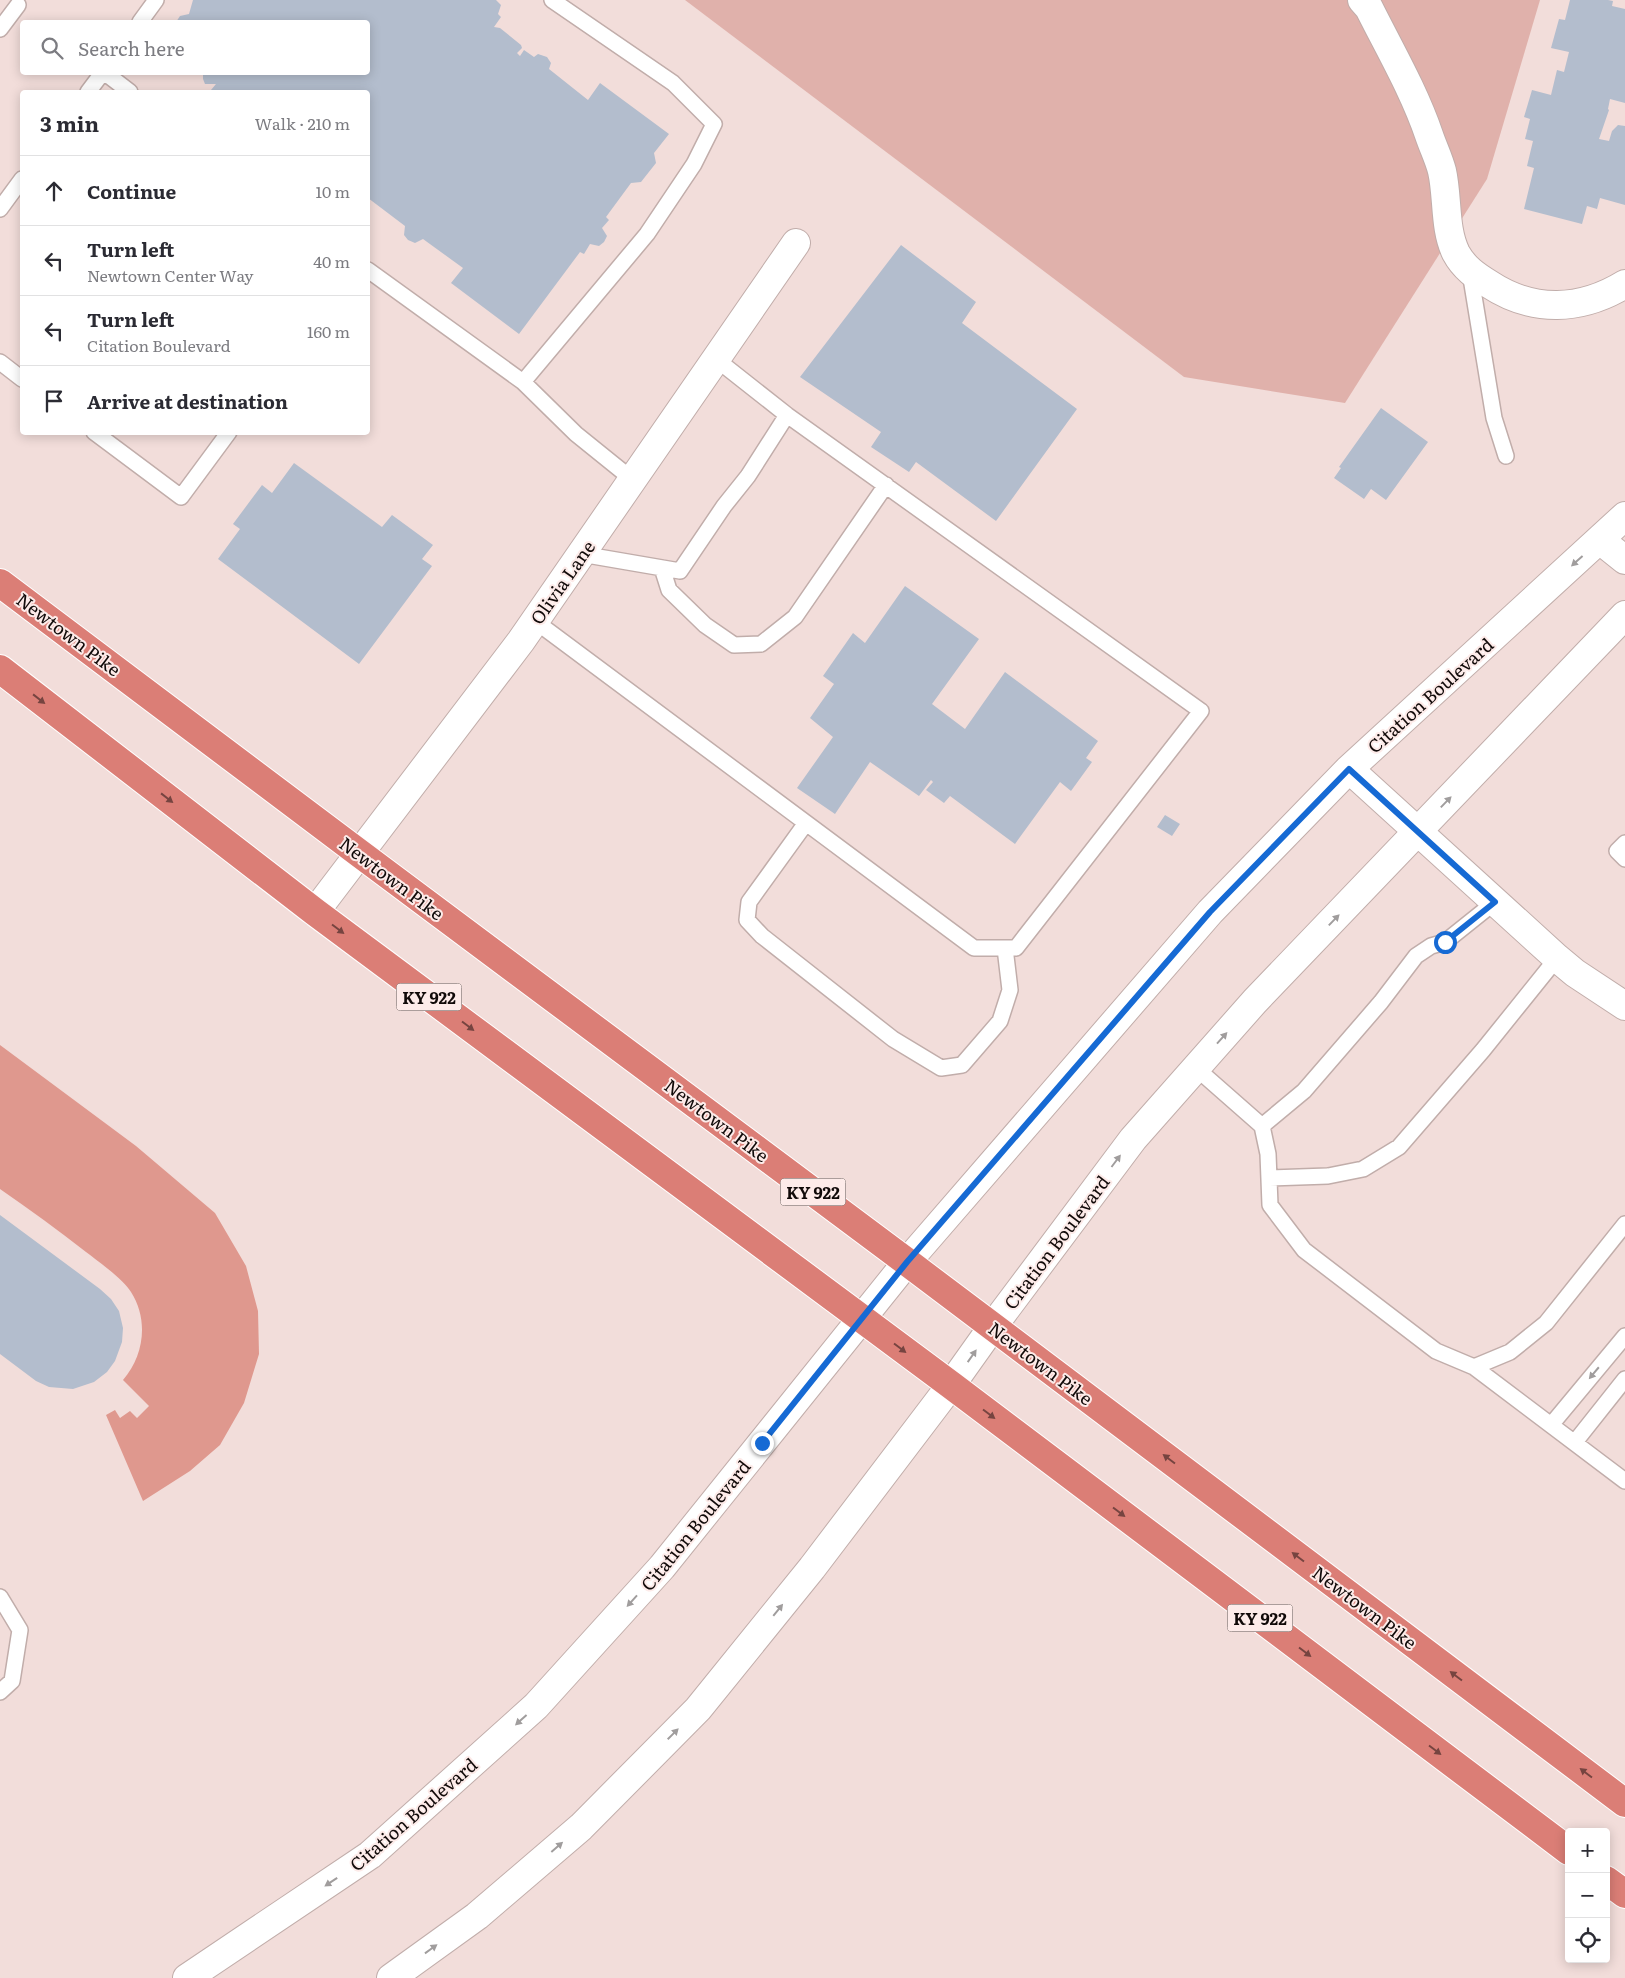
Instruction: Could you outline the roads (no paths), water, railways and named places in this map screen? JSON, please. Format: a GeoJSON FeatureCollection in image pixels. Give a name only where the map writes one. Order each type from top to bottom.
{"type":"FeatureCollection","features":[{"type":"Feature","properties":{"kind":"highway","name":"Newtown Pike"},"geometry":{"type":"LineString","coordinates":[[0,583],[907,1262],[1625,1803]]}},
{"type":"Feature","properties":{"kind":"highway","name":"KY 922"},"geometry":{"type":"LineString","coordinates":[[0,669],[315,912],[950,1385],[1565,1848]]}},
{"type":"Feature","properties":{"kind":"highway"},"geometry":{"type":"LineString","coordinates":[[1610,1883],[1625,1894]]}},
{"type":"Feature","properties":{"kind":"street"},"geometry":{"type":"LineString","coordinates":[[1362,0],[1369,8],[1421,112],[1442,172],[1447,219],[1456,253],[1470,272],[1497,290],[1528,303],[1556,306],[1590,301],[1625,284]]}},
{"type":"Feature","properties":{"kind":"street","name":"Olivia Lane"},"geometry":{"type":"LineString","coordinates":[[315,912],[535,621],[796,243]]}},
{"type":"Feature","properties":{"kind":"street","name":"Citation Boulevard"},"geometry":{"type":"LineString","coordinates":[[187,1978],[370,1855],[536,1706],[662,1567],[907,1262],[1210,912],[1349,769],[1625,516]]}},
{"type":"Feature","properties":{"kind":"street"},"geometry":{"type":"LineString","coordinates":[[1600,540],[1625,560]]}},
{"type":"Feature","properties":{"kind":"street","name":"Citation Boulevard"},"geometry":{"type":"LineString","coordinates":[[391,1978],[477,1916],[581,1827],[698,1709],[812,1568],[1133,1139],[1255,1001],[1625,615]]}},
{"type":"Feature","properties":{"kind":"street"},"geometry":{"type":"LineString","coordinates":[[1349,769],[1557,958],[1575,973],[1625,1006]]}},
{"type":"Feature","properties":{"kind":"lane"},"geometry":{"type":"LineString","coordinates":[[141,20],[156,0]]}},
{"type":"Feature","properties":{"kind":"lane"},"geometry":{"type":"LineString","coordinates":[[523,382],[647,234],[694,164],[714,124],[674,83],[552,0]]}},
{"type":"Feature","properties":{"kind":"lane"},"geometry":{"type":"LineString","coordinates":[[0,29],[16,2]]}},
{"type":"Feature","properties":{"kind":"lane"},"geometry":{"type":"LineString","coordinates":[[90,90],[102,75]]}},
{"type":"Feature","properties":{"kind":"lane"},"geometry":{"type":"LineString","coordinates":[[108,75],[127,90]]}},
{"type":"Feature","properties":{"kind":"lane"},"geometry":{"type":"LineString","coordinates":[[0,209],[20,182]]}},
{"type":"Feature","properties":{"kind":"lane"},"geometry":{"type":"LineString","coordinates":[[370,271],[523,382],[576,434],[633,480]]}},
{"type":"Feature","properties":{"kind":"lane"},"geometry":{"type":"LineString","coordinates":[[1470,272],[1494,418],[1506,456]]}},
{"type":"Feature","properties":{"kind":"lane"},"geometry":{"type":"LineString","coordinates":[[535,621],[974,948],[1016,948],[1201,711],[787,414],[716,359]]}},
{"type":"Feature","properties":{"kind":"lane"},"geometry":{"type":"LineString","coordinates":[[0,362],[20,377]]}},
{"type":"Feature","properties":{"kind":"lane"},"geometry":{"type":"LineString","coordinates":[[581,554],[680,571],[724,506],[748,476],[787,414]]}},
{"type":"Feature","properties":{"kind":"lane"},"geometry":{"type":"LineString","coordinates":[[98,435],[181,497],[227,435]]}},
{"type":"Feature","properties":{"kind":"lane"},"geometry":{"type":"LineString","coordinates":[[662,568],[669,590],[706,625],[734,645],[761,644],[796,617],[886,485]]}},
{"type":"Feature","properties":{"kind":"lane"},"geometry":{"type":"LineString","coordinates":[[806,823],[749,902],[747,920],[762,936],[893,1039],[941,1068],[962,1065],[1000,1022],[1010,990],[1004,948]]}},
{"type":"Feature","properties":{"kind":"lane"},"geometry":{"type":"LineString","coordinates":[[1625,843],[1617,851],[1625,858]]}},
{"type":"Feature","properties":{"kind":"lane"},"geometry":{"type":"LineString","coordinates":[[1262,1126],[1304,1091],[1381,1002],[1416,956],[1431,946],[1445,942],[1495,902]]}},
{"type":"Feature","properties":{"kind":"lane"},"geometry":{"type":"LineString","coordinates":[[1269,1178],[1328,1176],[1363,1170],[1399,1147],[1483,1050],[1557,958]]}},
{"type":"Feature","properties":{"kind":"lane"},"geometry":{"type":"LineString","coordinates":[[1196,1068],[1262,1126],[1268,1154],[1270,1205],[1304,1250],[1436,1351],[1474,1367],[1625,1480]]}},
{"type":"Feature","properties":{"kind":"lane"},"geometry":{"type":"LineString","coordinates":[[1474,1367],[1510,1352],[1546,1323],[1625,1224]]}},
{"type":"Feature","properties":{"kind":"lane"},"geometry":{"type":"LineString","coordinates":[[1551,1425],[1625,1336]]}},
{"type":"Feature","properties":{"kind":"lane"},"geometry":{"type":"LineString","coordinates":[[1575,1442],[1625,1380]]}},
{"type":"Feature","properties":{"kind":"lane"},"geometry":{"type":"LineString","coordinates":[[0,1597],[20,1630],[12,1681],[0,1692]]}}]}
